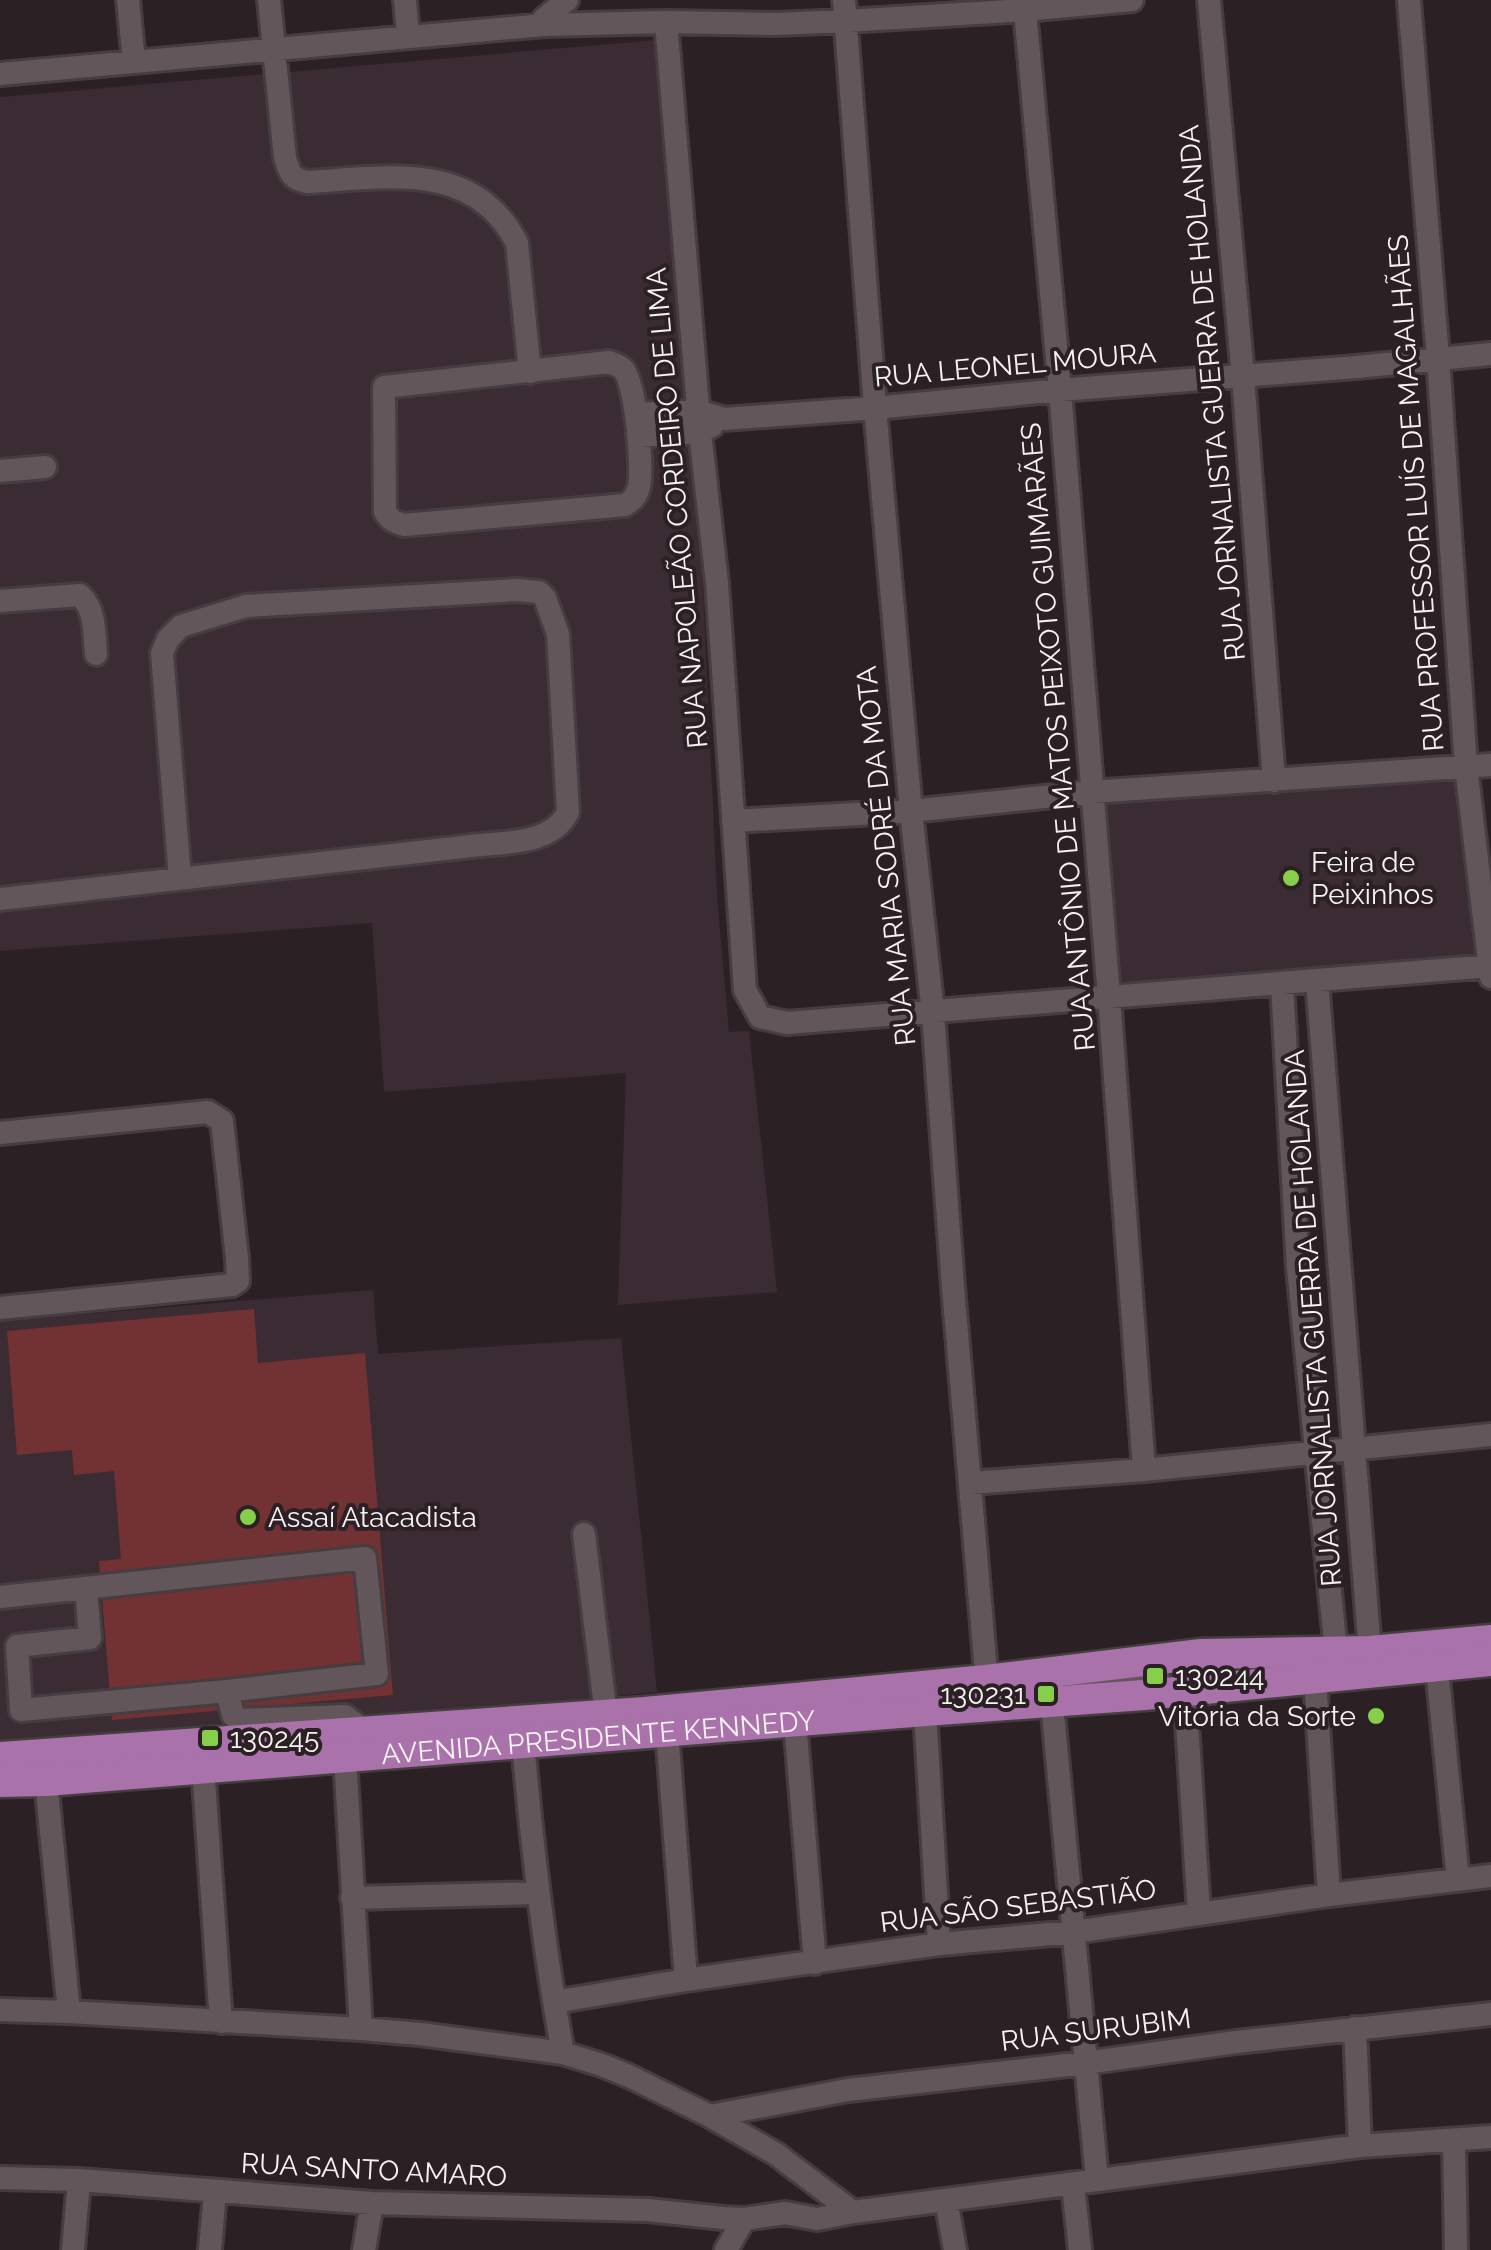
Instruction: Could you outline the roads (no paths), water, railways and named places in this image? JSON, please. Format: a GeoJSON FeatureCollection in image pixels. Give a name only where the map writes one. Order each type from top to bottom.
{"type":"FeatureCollection","features":[{"type":"Feature","properties":{"kind":"main road","name":"AVENIDA PRESIDENTE KENNEDY"},"geometry":{"type":"LineString","coordinates":[[0,1782],[925,1711],[1065,1671],[1201,1654],[1370,1651],[1491,1640]]}},
{"type":"Feature","properties":{"kind":"main road","name":"AVENIDA PRESIDENTE KENNEDY"},"geometry":{"type":"LineString","coordinates":[[0,1757],[606,1715],[988,1694],[1052,1703],[1491,1662]]}},
{"type":"Feature","properties":{"kind":"street"},"geometry":{"type":"LineString","coordinates":[[128,0],[134,62]]}},
{"type":"Feature","properties":{"kind":"street"},"geometry":{"type":"LineString","coordinates":[[269,0],[285,158],[290,174],[295,180],[307,182],[428,179],[451,183],[494,210],[517,243],[530,372]]}},
{"type":"Feature","properties":{"kind":"street"},"geometry":{"type":"LineString","coordinates":[[405,0],[408,36]]}},
{"type":"Feature","properties":{"kind":"street"},"geometry":{"type":"LineString","coordinates":[[544,15],[567,0]]}},
{"type":"Feature","properties":{"kind":"street"},"geometry":{"type":"LineString","coordinates":[[0,74],[408,36],[544,15],[775,24],[846,11],[1132,0]]}},
{"type":"Feature","properties":{"kind":"street","name":"RUA JORNALISTA GUERRA DE HOLANDA"},"geometry":{"type":"LineString","coordinates":[[1208,0],[1243,376],[1274,781]]}},
{"type":"Feature","properties":{"kind":"street","name":"RUA PROFESSOR LUÍS DE MAGALHÃES"},"geometry":{"type":"LineString","coordinates":[[1409,0],[1466,767],[1491,981]]}},
{"type":"Feature","properties":{"kind":"street","name":"RUA ANTÔNIO DE MATOS PEIXOTO GUIMARÃES"},"geometry":{"type":"LineString","coordinates":[[1024,5],[1060,390],[1144,1470]]}},
{"type":"Feature","properties":{"kind":"street","name":"RUA MARIA SODRÉ DA MOTA"},"geometry":{"type":"LineString","coordinates":[[846,11],[875,408],[933,1013],[952,1287],[988,1694]]}},
{"type":"Feature","properties":{"kind":"street","name":"RUA NAPOLEÃO CORDEIRO DE LIMA"},"geometry":{"type":"LineString","coordinates":[[666,22],[699,422],[717,583],[744,990],[760,1017],[787,1023],[933,1013]]}},
{"type":"Feature","properties":{"kind":"street","name":"RUA LEONEL MOURA"},"geometry":{"type":"LineString","coordinates":[[699,422],[1491,354]]}},
{"type":"Feature","properties":{"kind":"street"},"geometry":{"type":"LineString","coordinates":[[609,362],[621,366],[628,378],[637,425],[639,486],[632,502],[625,506],[404,524],[393,522],[385,512],[384,387],[609,362]]}},
{"type":"Feature","properties":{"kind":"street"},"geometry":{"type":"LineString","coordinates":[[637,425],[699,422]]}},
{"type":"Feature","properties":{"kind":"street"},"geometry":{"type":"LineString","coordinates":[[0,472],[45,467]]}},
{"type":"Feature","properties":{"kind":"street"},"geometry":{"type":"LineString","coordinates":[[0,899],[472,846],[534,838],[553,830],[568,812],[558,634],[545,598],[539,592],[517,590],[246,606],[181,626],[168,639],[162,653],[180,878]]}},
{"type":"Feature","properties":{"kind":"street"},"geometry":{"type":"LineString","coordinates":[[0,601],[80,595],[92,613],[96,654]]}},
{"type":"Feature","properties":{"kind":"street"},"geometry":{"type":"LineString","coordinates":[[733,820],[911,811],[1092,792],[1491,765]]}},
{"type":"Feature","properties":{"kind":"street"},"geometry":{"type":"LineString","coordinates":[[933,1013],[1490,966]]}},
{"type":"Feature","properties":{"kind":"street","name":"RUA JORNALISTA GUERRA DE HOLANDA"},"geometry":{"type":"LineString","coordinates":[[1317,980],[1370,1651]]}},
{"type":"Feature","properties":{"kind":"street","name":"RUA JORNALISTA GUERRA DE HOLANDA"},"geometry":{"type":"LineString","coordinates":[[1282,984],[1298,1268],[1336,1652]]}},
{"type":"Feature","properties":{"kind":"street"},"geometry":{"type":"LineString","coordinates":[[0,1133],[208,1112],[216,1116],[222,1122],[238,1281],[232,1286],[0,1308]]}},
{"type":"Feature","properties":{"kind":"street"},"geometry":{"type":"LineString","coordinates":[[1290,1126],[1329,1124]]}},
{"type":"Feature","properties":{"kind":"street"},"geometry":{"type":"LineString","coordinates":[[1298,1268],[1339,1266]]}},
{"type":"Feature","properties":{"kind":"street"},"geometry":{"type":"LineString","coordinates":[[970,1483],[1491,1436]]}},
{"type":"Feature","properties":{"kind":"street"},"geometry":{"type":"LineString","coordinates":[[584,1534],[606,1715]]}},
{"type":"Feature","properties":{"kind":"street"},"geometry":{"type":"LineString","coordinates":[[0,1597],[366,1558],[376,1674],[21,1710],[17,1646],[90,1638],[86,1588]]}},
{"type":"Feature","properties":{"kind":"street"},"geometry":{"type":"LineString","coordinates":[[1437,1668],[1458,1880]]}},
{"type":"Feature","properties":{"kind":"street"},"geometry":{"type":"LineString","coordinates":[[1315,1678],[1329,1895]]}},
{"type":"Feature","properties":{"kind":"street"},"geometry":{"type":"LineString","coordinates":[[1190,1690],[1199,1913]]}},
{"type":"Feature","properties":{"kind":"street"},"geometry":{"type":"LineString","coordinates":[[227,1691],[232,1715],[238,1720],[344,1716],[366,1732]]}},
{"type":"Feature","properties":{"kind":"street"},"geometry":{"type":"LineString","coordinates":[[1052,1703],[1097,2180]]}},
{"type":"Feature","properties":{"kind":"street"},"geometry":{"type":"LineString","coordinates":[[925,1711],[939,1944]]}},
{"type":"Feature","properties":{"kind":"street"},"geometry":{"type":"LineString","coordinates":[[795,1722],[814,1962]]}},
{"type":"Feature","properties":{"kind":"street"},"geometry":{"type":"LineString","coordinates":[[667,1732],[686,1980]]}},
{"type":"Feature","properties":{"kind":"street"},"geometry":{"type":"LineString","coordinates":[[523,1742],[538,1893],[564,2053]]}},
{"type":"Feature","properties":{"kind":"street"},"geometry":{"type":"LineString","coordinates":[[346,1757],[360,2030]]}},
{"type":"Feature","properties":{"kind":"street"},"geometry":{"type":"LineString","coordinates":[[203,1767],[221,2022]]}},
{"type":"Feature","properties":{"kind":"street"},"geometry":{"type":"LineString","coordinates":[[46,1780],[69,2012]]}},
{"type":"Feature","properties":{"kind":"street","name":"RUA SÃO SEBASTIÃO"},"geometry":{"type":"LineString","coordinates":[[554,2002],[939,1944],[1074,1932],[1491,1876]]}},
{"type":"Feature","properties":{"kind":"street"},"geometry":{"type":"LineString","coordinates":[[352,1898],[538,1893]]}},
{"type":"Feature","properties":{"kind":"street"},"geometry":{"type":"LineString","coordinates":[[0,2010],[420,2034],[564,2053],[629,2076],[710,2116],[776,2154],[853,2212]]}},
{"type":"Feature","properties":{"kind":"street","name":"RUA SURUBIM"},"geometry":{"type":"LineString","coordinates":[[710,2116],[848,2090],[1491,2014]]}},
{"type":"Feature","properties":{"kind":"street"},"geometry":{"type":"LineString","coordinates":[[1355,2028],[1360,2146]]}},
{"type":"Feature","properties":{"kind":"street","name":"RUA SANTO AMARO"},"geometry":{"type":"LineString","coordinates":[[0,2178],[79,2180],[372,2203],[648,2210],[744,2219],[786,2213],[817,2218],[1360,2146],[1491,2137]]}},
{"type":"Feature","properties":{"kind":"street"},"geometry":{"type":"LineString","coordinates":[[1454,2140],[1456,2250]]}},
{"type":"Feature","properties":{"kind":"street"},"geometry":{"type":"LineString","coordinates":[[73,2250],[79,2180]]}},
{"type":"Feature","properties":{"kind":"street"},"geometry":{"type":"LineString","coordinates":[[1073,2185],[1080,2250]]}},
{"type":"Feature","properties":{"kind":"street"},"geometry":{"type":"LineString","coordinates":[[210,2250],[215,2192]]}},
{"type":"Feature","properties":{"kind":"street"},"geometry":{"type":"LineString","coordinates":[[946,2200],[956,2250]]}},
{"type":"Feature","properties":{"kind":"street"},"geometry":{"type":"LineString","coordinates":[[364,2250],[372,2203]]}},
{"type":"Feature","properties":{"kind":"street"},"geometry":{"type":"LineString","coordinates":[[726,2250],[744,2219]]}},
{"type":"Feature","properties":{"kind":"place","name":"Feira de Peixinhos"},"geometry":{"type":"Point","coordinates":[1291,878]}},
{"type":"Feature","properties":{"kind":"place","name":"Assaí Atacadista"},"geometry":{"type":"Point","coordinates":[248,1517]}},
{"type":"Feature","properties":{"kind":"place","name":"130244"},"geometry":{"type":"Point","coordinates":[1155,1676]}},
{"type":"Feature","properties":{"kind":"place","name":"130231"},"geometry":{"type":"Point","coordinates":[1046,1694]}},
{"type":"Feature","properties":{"kind":"place","name":"Vitória da Sorte"},"geometry":{"type":"Point","coordinates":[1376,1716]}},
{"type":"Feature","properties":{"kind":"place","name":"130245"},"geometry":{"type":"Point","coordinates":[210,1738]}}]}
